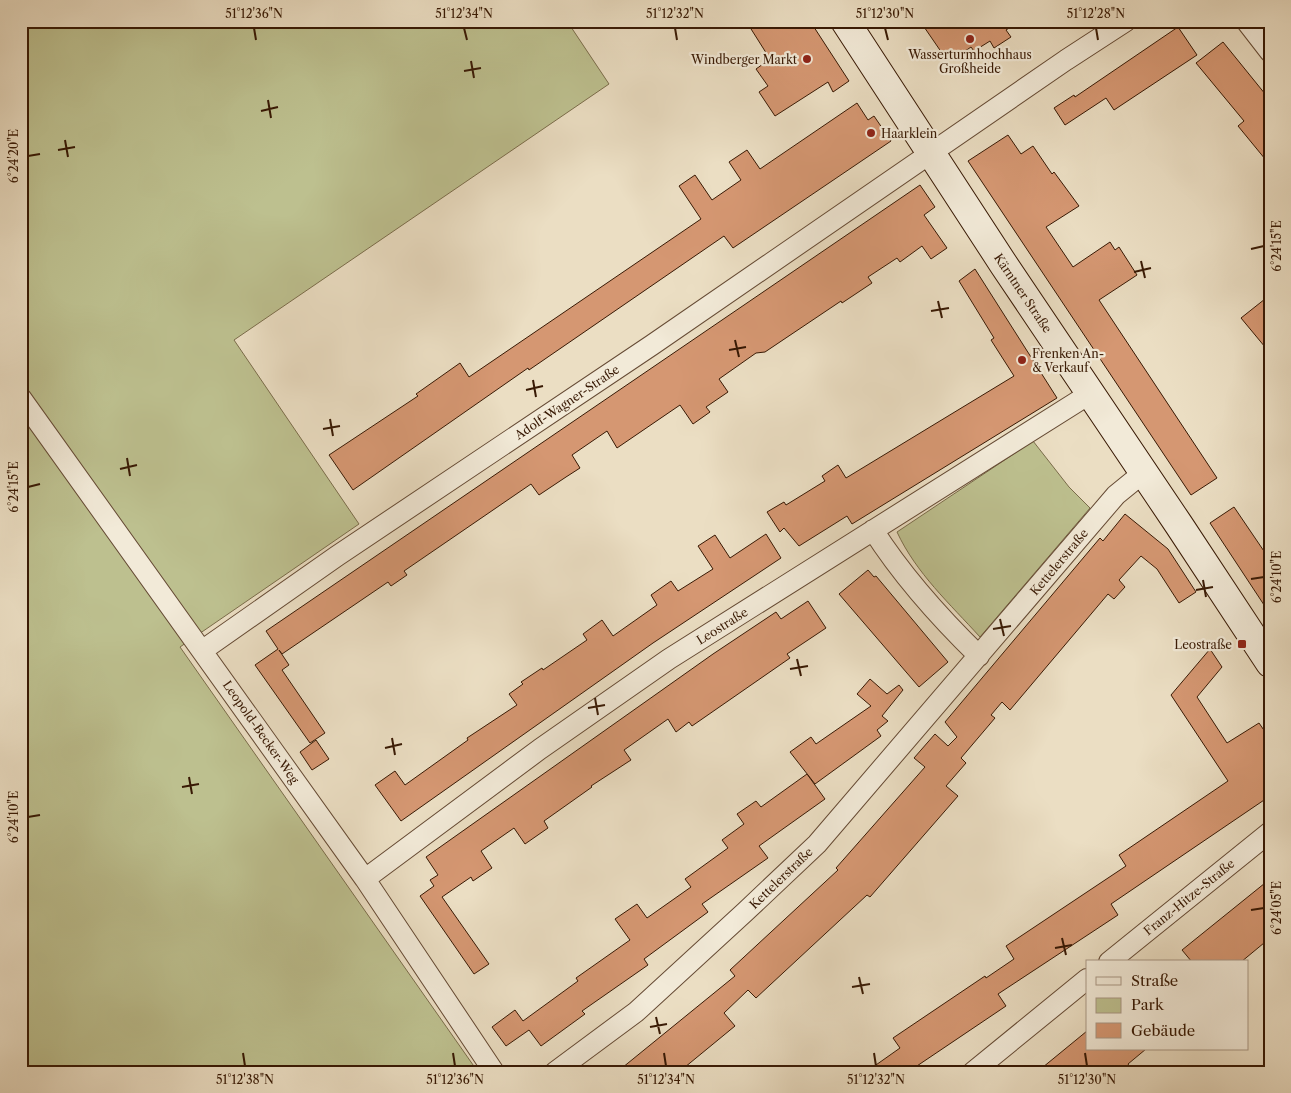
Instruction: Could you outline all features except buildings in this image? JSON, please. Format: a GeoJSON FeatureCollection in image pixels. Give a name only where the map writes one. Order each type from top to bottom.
{"type":"FeatureCollection","features":[{"type":"Feature","properties":{"kind":"street","name":"Kärntner Straße"},"geometry":{"type":"LineString","coordinates":[[845,21],[1004,265],[1180,525],[1270,663]]}},
{"type":"Feature","properties":{"kind":"street","name":"Adolf-Wagner-Straße"},"geometry":{"type":"LineString","coordinates":[[203,650],[337,556],[644,350],[932,154],[1070,57],[1126,21]]}},
{"type":"Feature","properties":{"kind":"street"},"geometry":{"type":"LineString","coordinates":[[1246,21],[1270,52]]}},
{"type":"Feature","properties":{"kind":"street","name":"Leostraße"},"geometry":{"type":"LineString","coordinates":[[365,879],[540,749],[669,659],[1091,393]]}},
{"type":"Feature","properties":{"kind":"street","name":"Leopold-Becker-Weg"},"geometry":{"type":"LineString","coordinates":[[21,398],[365,879],[494,1072]]}},
{"type":"Feature","properties":{"kind":"street","name":"Kettelerstraße"},"geometry":{"type":"LineString","coordinates":[[555,1072],[636,1012],[817,844],[1116,495],[1143,473]]}},
{"type":"Feature","properties":{"kind":"street"},"geometry":{"type":"LineString","coordinates":[[873,530],[893,562],[916,590],[951,629],[979,656]]}},
{"type":"Feature","properties":{"kind":"street","name":"Franz-Hitze-Straße"},"geometry":{"type":"LineString","coordinates":[[1111,960],[1270,832]]}},
{"type":"Feature","properties":{"kind":"street"},"geometry":{"type":"LineString","coordinates":[[973,1072],[1086,980]]}},
{"type":"Feature","properties":{"kind":"green space"},"geometry":{"type":"Polygon","coordinates":[[[21,21],[567,21],[609,84],[234,340],[359,524],[180,647],[478,1072],[21,1072],[21,21]]]}},
{"type":"Feature","properties":{"kind":"green space"},"geometry":{"type":"Polygon","coordinates":[[[1033,441],[1069,487],[1090,508],[980,637],[924,575],[897,532],[1033,441]]]}},
{"type":"Feature","properties":{"kind":"place","name":"Wasserturmhochhaus Großheide"},"geometry":{"type":"Point","coordinates":[970,39]}},
{"type":"Feature","properties":{"kind":"place","name":"Windberger Markt"},"geometry":{"type":"Point","coordinates":[807,59]}},
{"type":"Feature","properties":{"kind":"place","name":"Haarklein"},"geometry":{"type":"Point","coordinates":[871,133]}},
{"type":"Feature","properties":{"kind":"place","name":"Frenken An- & Verkauf"},"geometry":{"type":"Point","coordinates":[1022,360]}},
{"type":"Feature","properties":{"kind":"place","name":"Leostraße"},"geometry":{"type":"Point","coordinates":[1242,644]}}]}
